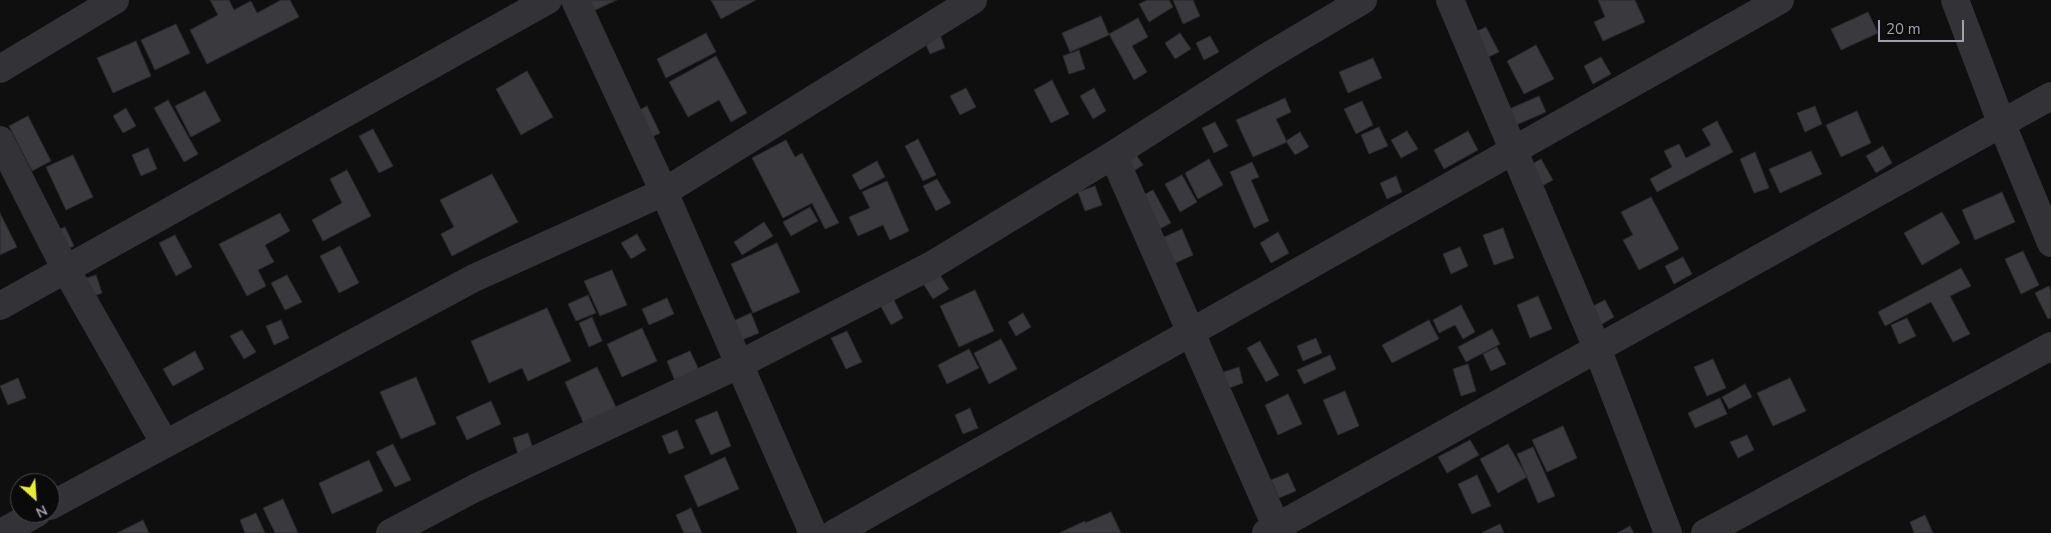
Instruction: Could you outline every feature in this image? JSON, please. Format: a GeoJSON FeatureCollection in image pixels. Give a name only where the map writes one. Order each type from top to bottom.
{"type":"FeatureCollection","features":[{"type":"Feature","properties":{"kind":"street"},"geometry":{"type":"LineString","coordinates":[[0,69],[115,0]]}},
{"type":"Feature","properties":{"kind":"street"},"geometry":{"type":"LineString","coordinates":[[0,306],[548,0]]}},
{"type":"Feature","properties":{"kind":"street"},"geometry":{"type":"LineString","coordinates":[[575,0],[664,192],[813,533]]}},
{"type":"Feature","properties":{"kind":"street"},"geometry":{"type":"LineString","coordinates":[[60,501],[474,278],[664,192],[973,0]]}},
{"type":"Feature","properties":{"kind":"street"},"geometry":{"type":"LineString","coordinates":[[390,533],[475,488],[738,365],[932,265],[1113,155],[1265,58],[1363,0]]}},
{"type":"Feature","properties":{"kind":"street"},"geometry":{"type":"LineString","coordinates":[[1450,0],[1597,348],[1668,533]]}},
{"type":"Feature","properties":{"kind":"street"},"geometry":{"type":"LineString","coordinates":[[836,533],[1514,152],[1780,0]]}},
{"type":"Feature","properties":{"kind":"street"},"geometry":{"type":"LineString","coordinates":[[1955,0],[2001,122],[2051,243]]}},
{"type":"Feature","properties":{"kind":"street"},"geometry":{"type":"LineString","coordinates":[[1113,155],[1274,531],[1597,348],[2001,122],[2051,96]]}},
{"type":"Feature","properties":{"kind":"street"},"geometry":{"type":"LineString","coordinates":[[0,140],[66,270],[165,444]]}},
{"type":"Feature","properties":{"kind":"street"},"geometry":{"type":"LineString","coordinates":[[1705,533],[2051,346]]}},
{"type":"Feature","properties":{"kind":"street"},"geometry":{"type":"LineString","coordinates":[[1,533],[19,523]]}},
{"type":"Feature","properties":{"kind":"building"},"geometry":{"type":"Polygon","coordinates":[[[210,0],[229,0],[234,10],[251,1],[257,13],[281,0],[290,0],[299,17],[207,64],[190,30],[218,15],[210,0]]]}},
{"type":"Feature","properties":{"kind":"building"},"geometry":{"type":"Polygon","coordinates":[[[574,0],[617,0],[582,16],[574,0]]]}},
{"type":"Feature","properties":{"kind":"building"},"geometry":{"type":"Polygon","coordinates":[[[711,0],[756,0],[721,19],[711,0]]]}},
{"type":"Feature","properties":{"kind":"building"},"geometry":{"type":"Polygon","coordinates":[[[1147,0],[1169,0],[1173,7],[1149,22],[1139,4],[1147,0]]]}},
{"type":"Feature","properties":{"kind":"building"},"geometry":{"type":"Polygon","coordinates":[[[1173,0],[1193,0],[1200,16],[1183,24],[1173,0]]]}},
{"type":"Feature","properties":{"kind":"building"},"geometry":{"type":"Polygon","coordinates":[[[1598,0],[1635,0],[1645,22],[1603,41],[1594,22],[1605,17],[1598,0]]]}},
{"type":"Feature","properties":{"kind":"building"},"geometry":{"type":"Polygon","coordinates":[[[1868,12],[1878,33],[1841,50],[1831,29],[1868,12]]]}},
{"type":"Feature","properties":{"kind":"building"},"geometry":{"type":"Polygon","coordinates":[[[1101,16],[1109,35],[1070,52],[1062,33],[1101,16]]]}},
{"type":"Feature","properties":{"kind":"building"},"geometry":{"type":"Polygon","coordinates":[[[1138,18],[1148,37],[1132,46],[1147,72],[1134,80],[1109,34],[1138,18]]]}},
{"type":"Feature","properties":{"kind":"building"},"geometry":{"type":"Polygon","coordinates":[[[176,24],[190,53],[155,70],[141,40],[176,24]]]}},
{"type":"Feature","properties":{"kind":"building"},"geometry":{"type":"Polygon","coordinates":[[[1486,27],[1499,52],[1482,60],[1469,35],[1486,27]]]}},
{"type":"Feature","properties":{"kind":"building"},"geometry":{"type":"Polygon","coordinates":[[[939,32],[945,48],[930,54],[923,38],[939,32]]]}},
{"type":"Feature","properties":{"kind":"building"},"geometry":{"type":"Polygon","coordinates":[[[706,33],[716,52],[666,78],[657,59],[706,33]]]}},
{"type":"Feature","properties":{"kind":"building"},"geometry":{"type":"Polygon","coordinates":[[[1180,33],[1191,49],[1175,59],[1165,43],[1180,33]]]}},
{"type":"Feature","properties":{"kind":"building"},"geometry":{"type":"Polygon","coordinates":[[[1210,36],[1219,52],[1204,60],[1196,43],[1210,36]]]}},
{"type":"Feature","properties":{"kind":"building"},"geometry":{"type":"Polygon","coordinates":[[[136,41],[151,76],[113,93],[97,58],[136,41]]]}},
{"type":"Feature","properties":{"kind":"building"},"geometry":{"type":"Polygon","coordinates":[[[1536,45],[1554,79],[1524,94],[1507,61],[1536,45]]]}},
{"type":"Feature","properties":{"kind":"building"},"geometry":{"type":"Polygon","coordinates":[[[1079,50],[1085,69],[1069,74],[1063,56],[1079,50]]]}},
{"type":"Feature","properties":{"kind":"building"},"geometry":{"type":"Polygon","coordinates":[[[716,56],[747,113],[731,122],[719,100],[688,117],[669,82],[716,56]]]}},
{"type":"Feature","properties":{"kind":"building"},"geometry":{"type":"Polygon","coordinates":[[[1601,57],[1611,74],[1593,84],[1584,66],[1601,57]]]}},
{"type":"Feature","properties":{"kind":"building"},"geometry":{"type":"Polygon","coordinates":[[[1373,58],[1382,78],[1348,93],[1339,72],[1373,58]]]}},
{"type":"Feature","properties":{"kind":"building"},"geometry":{"type":"Polygon","coordinates":[[[527,71],[553,117],[521,135],[496,89],[527,71]]]}},
{"type":"Feature","properties":{"kind":"building"},"geometry":{"type":"Polygon","coordinates":[[[1052,80],[1069,114],[1051,123],[1034,90],[1052,80]]]}},
{"type":"Feature","properties":{"kind":"building"},"geometry":{"type":"Polygon","coordinates":[[[966,88],[976,107],[960,115],[950,96],[966,88]]]}},
{"type":"Feature","properties":{"kind":"building"},"geometry":{"type":"Polygon","coordinates":[[[1094,88],[1106,111],[1093,119],[1080,96],[1094,88]]]}},
{"type":"Feature","properties":{"kind":"building"},"geometry":{"type":"Polygon","coordinates":[[[205,91],[221,121],[191,137],[175,106],[205,91]]]}},
{"type":"Feature","properties":{"kind":"building"},"geometry":{"type":"Polygon","coordinates":[[[1539,96],[1546,112],[1514,126],[1507,110],[1539,96]]]}},
{"type":"Feature","properties":{"kind":"building"},"geometry":{"type":"Polygon","coordinates":[[[1285,98],[1291,112],[1276,119],[1287,142],[1253,157],[1236,120],[1285,98]]]}},
{"type":"Feature","properties":{"kind":"building"},"geometry":{"type":"Polygon","coordinates":[[[168,100],[198,154],[184,162],[154,108],[168,100]]]}},
{"type":"Feature","properties":{"kind":"building"},"geometry":{"type":"Polygon","coordinates":[[[1362,101],[1373,125],[1356,134],[1344,109],[1362,101]]]}},
{"type":"Feature","properties":{"kind":"building"},"geometry":{"type":"Polygon","coordinates":[[[647,106],[660,133],[644,141],[631,114],[647,106]]]}},
{"type":"Feature","properties":{"kind":"building"},"geometry":{"type":"Polygon","coordinates":[[[1815,106],[1822,124],[1805,132],[1797,113],[1815,106]]]}},
{"type":"Feature","properties":{"kind":"building"},"geometry":{"type":"Polygon","coordinates":[[[126,108],[136,126],[123,133],[113,116],[126,108]]]}},
{"type":"Feature","properties":{"kind":"building"},"geometry":{"type":"Polygon","coordinates":[[[1857,111],[1871,143],[1841,157],[1826,125],[1857,111]]]}},
{"type":"Feature","properties":{"kind":"building"},"geometry":{"type":"Polygon","coordinates":[[[28,116],[51,161],[32,171],[9,126],[28,116]]]}},
{"type":"Feature","properties":{"kind":"building"},"geometry":{"type":"Polygon","coordinates":[[[1717,121],[1733,152],[1657,192],[1650,179],[1672,167],[1664,151],[1679,144],[1686,158],[1711,145],[1702,129],[1717,121]]]}},
{"type":"Feature","properties":{"kind":"building"},"geometry":{"type":"Polygon","coordinates":[[[1215,122],[1228,146],[1214,153],[1202,128],[1215,122]]]}},
{"type":"Feature","properties":{"kind":"building"},"geometry":{"type":"Polygon","coordinates":[[[1379,127],[1388,146],[1369,154],[1361,135],[1379,127]]]}},
{"type":"Feature","properties":{"kind":"building"},"geometry":{"type":"Polygon","coordinates":[[[373,129],[393,166],[379,173],[359,136],[373,129]]]}},
{"type":"Feature","properties":{"kind":"building"},"geometry":{"type":"Polygon","coordinates":[[[1407,131],[1418,149],[1401,158],[1391,140],[1407,131]]]}},
{"type":"Feature","properties":{"kind":"building"},"geometry":{"type":"Polygon","coordinates":[[[1468,131],[1478,150],[1444,169],[1434,150],[1468,131]]]}},
{"type":"Feature","properties":{"kind":"building"},"geometry":{"type":"Polygon","coordinates":[[[1300,132],[1309,147],[1295,155],[1286,141],[1300,132]]]}},
{"type":"Feature","properties":{"kind":"building"},"geometry":{"type":"Polygon","coordinates":[[[918,139],[936,175],[923,181],[905,146],[918,139]]]}},
{"type":"Feature","properties":{"kind":"building"},"geometry":{"type":"Polygon","coordinates":[[[786,140],[795,157],[802,153],[839,223],[825,229],[812,203],[783,218],[752,158],[786,140]]]}},
{"type":"Feature","properties":{"kind":"building"},"geometry":{"type":"Polygon","coordinates":[[[1883,146],[1892,163],[1876,173],[1866,156],[1883,146]]]}},
{"type":"Feature","properties":{"kind":"building"},"geometry":{"type":"Polygon","coordinates":[[[148,148],[157,169],[141,176],[132,155],[148,148]]]}},
{"type":"Feature","properties":{"kind":"building"},"geometry":{"type":"Polygon","coordinates":[[[1132,149],[1143,165],[1126,176],[1132,149]]]}},
{"type":"Feature","properties":{"kind":"building"},"geometry":{"type":"Polygon","coordinates":[[[1811,151],[1822,174],[1780,193],[1769,169],[1811,151]]]}},
{"type":"Feature","properties":{"kind":"building"},"geometry":{"type":"Polygon","coordinates":[[[1755,152],[1769,188],[1754,193],[1740,159],[1755,152]]]}},
{"type":"Feature","properties":{"kind":"building"},"geometry":{"type":"Polygon","coordinates":[[[73,155],[93,197],[66,210],[46,167],[73,155]]]}},
{"type":"Feature","properties":{"kind":"building"},"geometry":{"type":"Polygon","coordinates":[[[1209,159],[1223,185],[1198,199],[1185,173],[1209,159]]]}},
{"type":"Feature","properties":{"kind":"building"},"geometry":{"type":"Polygon","coordinates":[[[1541,159],[1553,180],[1536,189],[1525,168],[1541,159]]]}},
{"type":"Feature","properties":{"kind":"building"},"geometry":{"type":"Polygon","coordinates":[[[877,161],[885,177],[860,190],[852,175],[877,161]]]}},
{"type":"Feature","properties":{"kind":"building"},"geometry":{"type":"Polygon","coordinates":[[[1252,162],[1259,177],[1251,180],[1269,221],[1254,228],[1230,172],[1252,162]]]}},
{"type":"Feature","properties":{"kind":"building"},"geometry":{"type":"Polygon","coordinates":[[[347,170],[371,216],[323,241],[312,220],[342,203],[330,179],[347,170]]]}},
{"type":"Feature","properties":{"kind":"building"},"geometry":{"type":"Polygon","coordinates":[[[492,174],[518,222],[452,256],[441,234],[454,227],[440,200],[492,174]]]}},
{"type":"Feature","properties":{"kind":"building"},"geometry":{"type":"Polygon","coordinates":[[[1182,175],[1197,202],[1180,212],[1165,184],[1182,175]]]}},
{"type":"Feature","properties":{"kind":"building"},"geometry":{"type":"Polygon","coordinates":[[[1396,176],[1402,192],[1387,199],[1380,183],[1396,176]]]}},
{"type":"Feature","properties":{"kind":"building"},"geometry":{"type":"Polygon","coordinates":[[[937,179],[951,203],[936,211],[923,186],[937,179]]]}},
{"type":"Feature","properties":{"kind":"building"},"geometry":{"type":"Polygon","coordinates":[[[887,181],[909,231],[890,240],[883,225],[858,236],[849,217],[870,208],[862,192],[887,181]]]}},
{"type":"Feature","properties":{"kind":"building"},"geometry":{"type":"Polygon","coordinates":[[[1095,186],[1102,205],[1085,211],[1078,192],[1095,186]]]}},
{"type":"Feature","properties":{"kind":"building"},"geometry":{"type":"Polygon","coordinates":[[[1153,190],[1171,223],[1154,232],[1136,199],[1153,190]]]}},
{"type":"Feature","properties":{"kind":"building"},"geometry":{"type":"Polygon","coordinates":[[[2002,192],[2015,222],[1975,240],[1962,210],[2002,192]]]}},
{"type":"Feature","properties":{"kind":"building"},"geometry":{"type":"Polygon","coordinates":[[[1651,197],[1679,249],[1639,270],[1623,240],[1633,235],[1621,212],[1651,197]]]}},
{"type":"Feature","properties":{"kind":"building"},"geometry":{"type":"Polygon","coordinates":[[[810,207],[818,221],[791,236],[783,222],[810,207]]]}},
{"type":"Feature","properties":{"kind":"building"},"geometry":{"type":"Polygon","coordinates":[[[1942,212],[1960,243],[1922,265],[1904,233],[1942,212]]]}},
{"type":"Feature","properties":{"kind":"building"},"geometry":{"type":"Polygon","coordinates":[[[0,213],[17,247],[0,255],[0,213]]]}},
{"type":"Feature","properties":{"kind":"building"},"geometry":{"type":"Polygon","coordinates":[[[280,213],[290,231],[265,245],[274,262],[258,270],[266,286],[247,296],[219,244],[280,213]]]}},
{"type":"Feature","properties":{"kind":"building"},"geometry":{"type":"Polygon","coordinates":[[[764,222],[773,236],[742,255],[734,242],[764,222]]]}},
{"type":"Feature","properties":{"kind":"building"},"geometry":{"type":"Polygon","coordinates":[[[65,227],[74,246],[59,253],[51,233],[65,227]]]}},
{"type":"Feature","properties":{"kind":"building"},"geometry":{"type":"Polygon","coordinates":[[[1503,228],[1514,258],[1494,265],[1483,235],[1503,228]]]}},
{"type":"Feature","properties":{"kind":"building"},"geometry":{"type":"Polygon","coordinates":[[[1182,229],[1193,255],[1171,265],[1160,239],[1182,229]]]}},
{"type":"Feature","properties":{"kind":"building"},"geometry":{"type":"Polygon","coordinates":[[[1278,232],[1289,253],[1271,263],[1260,243],[1278,232]]]}},
{"type":"Feature","properties":{"kind":"building"},"geometry":{"type":"Polygon","coordinates":[[[637,234],[646,250],[631,259],[621,243],[637,234]]]}},
{"type":"Feature","properties":{"kind":"building"},"geometry":{"type":"Polygon","coordinates":[[[175,235],[192,267],[176,276],[159,243],[175,235]]]}},
{"type":"Feature","properties":{"kind":"building"},"geometry":{"type":"Polygon","coordinates":[[[777,243],[800,292],[753,313],[731,264],[777,243]]]}},
{"type":"Feature","properties":{"kind":"building"},"geometry":{"type":"Polygon","coordinates":[[[340,246],[359,283],[339,293],[320,256],[340,246]]]}},
{"type":"Feature","properties":{"kind":"building"},"geometry":{"type":"Polygon","coordinates":[[[1460,247],[1468,266],[1451,274],[1443,254],[1460,247]]]}},
{"type":"Feature","properties":{"kind":"building"},"geometry":{"type":"Polygon","coordinates":[[[2023,251],[2039,285],[2021,294],[2005,259],[2023,251]]]}},
{"type":"Feature","properties":{"kind":"building"},"geometry":{"type":"Polygon","coordinates":[[[1683,257],[1692,274],[1674,284],[1665,266],[1683,257]]]}},
{"type":"Feature","properties":{"kind":"building"},"geometry":{"type":"Polygon","coordinates":[[[1961,268],[1971,286],[1950,296],[1970,334],[1953,342],[1931,302],[1885,326],[1878,312],[1961,268]]]}},
{"type":"Feature","properties":{"kind":"building"},"geometry":{"type":"Polygon","coordinates":[[[612,270],[627,305],[600,316],[584,281],[612,270]]]}},
{"type":"Feature","properties":{"kind":"building"},"geometry":{"type":"Polygon","coordinates":[[[938,272],[949,289],[933,299],[922,282],[938,272]]]}},
{"type":"Feature","properties":{"kind":"building"},"geometry":{"type":"Polygon","coordinates":[[[96,275],[102,293],[89,298],[83,279],[96,275]]]}},
{"type":"Feature","properties":{"kind":"building"},"geometry":{"type":"Polygon","coordinates":[[[287,275],[302,302],[285,310],[271,283],[287,275]]]}},
{"type":"Feature","properties":{"kind":"building"},"geometry":{"type":"Polygon","coordinates":[[[2049,286],[2051,291],[2051,318],[2048,319],[2035,293],[2049,286]]]}},
{"type":"Feature","properties":{"kind":"building"},"geometry":{"type":"Polygon","coordinates":[[[975,290],[994,331],[959,347],[940,306],[975,290]]]}},
{"type":"Feature","properties":{"kind":"building"},"geometry":{"type":"Polygon","coordinates":[[[588,295],[596,313],[576,321],[568,304],[588,295]]]}},
{"type":"Feature","properties":{"kind":"building"},"geometry":{"type":"Polygon","coordinates":[[[1538,296],[1552,329],[1530,338],[1517,305],[1538,296]]]}},
{"type":"Feature","properties":{"kind":"building"},"geometry":{"type":"Polygon","coordinates":[[[667,298],[674,314],[649,325],[642,309],[667,298]]]}},
{"type":"Feature","properties":{"kind":"building"},"geometry":{"type":"Polygon","coordinates":[[[893,298],[903,318],[891,325],[880,305],[893,298]]]}},
{"type":"Feature","properties":{"kind":"building"},"geometry":{"type":"Polygon","coordinates":[[[1605,300],[1614,317],[1597,327],[1587,309],[1605,300]]]}},
{"type":"Feature","properties":{"kind":"building"},"geometry":{"type":"Polygon","coordinates":[[[1461,305],[1475,332],[1463,339],[1455,325],[1439,333],[1433,320],[1461,305]]]}},
{"type":"Feature","properties":{"kind":"building"},"geometry":{"type":"Polygon","coordinates":[[[547,308],[571,361],[528,381],[522,368],[489,383],[471,341],[547,308]]]}},
{"type":"Feature","properties":{"kind":"building"},"geometry":{"type":"Polygon","coordinates":[[[751,313],[759,333],[742,340],[733,321],[751,313]]]}},
{"type":"Feature","properties":{"kind":"building"},"geometry":{"type":"Polygon","coordinates":[[[1023,313],[1031,327],[1016,336],[1008,322],[1023,313]]]}},
{"type":"Feature","properties":{"kind":"building"},"geometry":{"type":"Polygon","coordinates":[[[592,317],[602,341],[589,347],[579,323],[592,317]]]}},
{"type":"Feature","properties":{"kind":"building"},"geometry":{"type":"Polygon","coordinates":[[[1907,318],[1916,336],[1899,344],[1891,325],[1907,318]]]}},
{"type":"Feature","properties":{"kind":"building"},"geometry":{"type":"Polygon","coordinates":[[[281,320],[289,338],[274,345],[266,326],[281,320]]]}},
{"type":"Feature","properties":{"kind":"building"},"geometry":{"type":"Polygon","coordinates":[[[1429,320],[1439,339],[1392,363],[1382,345],[1429,320]]]}},
{"type":"Feature","properties":{"kind":"building"},"geometry":{"type":"Polygon","coordinates":[[[642,328],[657,361],[622,377],[607,344],[642,328]]]}},
{"type":"Feature","properties":{"kind":"building"},"geometry":{"type":"Polygon","coordinates":[[[1492,329],[1500,344],[1466,362],[1458,347],[1492,329]]]}},
{"type":"Feature","properties":{"kind":"building"},"geometry":{"type":"Polygon","coordinates":[[[242,330],[256,352],[244,359],[230,336],[242,330]]]}},
{"type":"Feature","properties":{"kind":"building"},"geometry":{"type":"Polygon","coordinates":[[[847,331],[862,362],[846,369],[831,338],[847,331]]]}},
{"type":"Feature","properties":{"kind":"building"},"geometry":{"type":"Polygon","coordinates":[[[1316,338],[1322,353],[1303,361],[1297,346],[1316,338]]]}},
{"type":"Feature","properties":{"kind":"building"},"geometry":{"type":"Polygon","coordinates":[[[1001,339],[1017,369],[989,384],[974,353],[1001,339]]]}},
{"type":"Feature","properties":{"kind":"building"},"geometry":{"type":"Polygon","coordinates":[[[1260,341],[1279,375],[1266,382],[1247,348],[1260,341]]]}},
{"type":"Feature","properties":{"kind":"building"},"geometry":{"type":"Polygon","coordinates":[[[1497,347],[1506,364],[1491,371],[1483,354],[1497,347]]]}},
{"type":"Feature","properties":{"kind":"building"},"geometry":{"type":"Polygon","coordinates":[[[969,349],[979,368],[947,384],[938,365],[969,349]]]}},
{"type":"Feature","properties":{"kind":"building"},"geometry":{"type":"Polygon","coordinates":[[[195,351],[204,369],[173,386],[163,369],[195,351]]]}},
{"type":"Feature","properties":{"kind":"building"},"geometry":{"type":"Polygon","coordinates":[[[690,351],[699,370],[675,381],[667,361],[690,351]]]}},
{"type":"Feature","properties":{"kind":"building"},"geometry":{"type":"Polygon","coordinates":[[[1330,355],[1336,369],[1304,384],[1297,370],[1330,355]]]}},
{"type":"Feature","properties":{"kind":"building"},"geometry":{"type":"Polygon","coordinates":[[[1713,359],[1726,388],[1707,396],[1694,367],[1713,359]]]}},
{"type":"Feature","properties":{"kind":"building"},"geometry":{"type":"Polygon","coordinates":[[[1468,364],[1476,391],[1461,396],[1453,369],[1468,364]]]}},
{"type":"Feature","properties":{"kind":"building"},"geometry":{"type":"Polygon","coordinates":[[[597,367],[617,409],[584,424],[565,382],[597,367]]]}},
{"type":"Feature","properties":{"kind":"building"},"geometry":{"type":"Polygon","coordinates":[[[1239,367],[1243,383],[1226,389],[1221,373],[1239,367]]]}},
{"type":"Feature","properties":{"kind":"building"},"geometry":{"type":"Polygon","coordinates":[[[416,377],[436,424],[401,439],[380,392],[416,377]]]}},
{"type":"Feature","properties":{"kind":"building"},"geometry":{"type":"Polygon","coordinates":[[[18,378],[26,398],[8,405],[0,386],[18,378]]]}},
{"type":"Feature","properties":{"kind":"building"},"geometry":{"type":"Polygon","coordinates":[[[1790,378],[1806,411],[1773,426],[1757,393],[1790,378]]]}},
{"type":"Feature","properties":{"kind":"building"},"geometry":{"type":"Polygon","coordinates":[[[1745,384],[1752,397],[1729,409],[1722,397],[1745,384]]]}},
{"type":"Feature","properties":{"kind":"building"},"geometry":{"type":"Polygon","coordinates":[[[1345,391],[1359,426],[1338,435],[1323,400],[1345,391]]]}},
{"type":"Feature","properties":{"kind":"building"},"geometry":{"type":"Polygon","coordinates":[[[1288,394],[1302,424],[1278,435],[1265,405],[1288,394]]]}},
{"type":"Feature","properties":{"kind":"building"},"geometry":{"type":"Polygon","coordinates":[[[1720,398],[1727,414],[1695,428],[1688,413],[1720,398]]]}},
{"type":"Feature","properties":{"kind":"building"},"geometry":{"type":"Polygon","coordinates":[[[491,401],[501,424],[467,440],[456,417],[491,401]]]}},
{"type":"Feature","properties":{"kind":"building"},"geometry":{"type":"Polygon","coordinates":[[[970,408],[978,428],[963,434],[955,415],[970,408]]]}},
{"type":"Feature","properties":{"kind":"building"},"geometry":{"type":"Polygon","coordinates":[[[717,411],[731,446],[711,455],[695,420],[717,411]]]}},
{"type":"Feature","properties":{"kind":"building"},"geometry":{"type":"Polygon","coordinates":[[[1563,426],[1577,458],[1547,472],[1532,440],[1563,426]]]}},
{"type":"Feature","properties":{"kind":"building"},"geometry":{"type":"Polygon","coordinates":[[[677,430],[684,448],[669,454],[662,436],[677,430]]]}},
{"type":"Feature","properties":{"kind":"building"},"geometry":{"type":"Polygon","coordinates":[[[528,433],[534,452],[519,457],[513,438],[528,433]]]}},
{"type":"Feature","properties":{"kind":"building"},"geometry":{"type":"Polygon","coordinates":[[[1747,435],[1754,450],[1738,458],[1730,442],[1747,435]]]}},
{"type":"Feature","properties":{"kind":"building"},"geometry":{"type":"Polygon","coordinates":[[[1470,440],[1479,455],[1447,473],[1438,457],[1470,440]]]}},
{"type":"Feature","properties":{"kind":"building"},"geometry":{"type":"Polygon","coordinates":[[[393,444],[411,480],[395,487],[376,452],[393,444]]]}},
{"type":"Feature","properties":{"kind":"building"},"geometry":{"type":"Polygon","coordinates":[[[1508,444],[1527,477],[1498,493],[1480,459],[1508,444]]]}},
{"type":"Feature","properties":{"kind":"building"},"geometry":{"type":"Polygon","coordinates":[[[1533,447],[1555,496],[1538,503],[1517,454],[1533,447]]]}},
{"type":"Feature","properties":{"kind":"building"},"geometry":{"type":"Polygon","coordinates":[[[725,457],[739,489],[698,507],[684,476],[725,457]]]}},
{"type":"Feature","properties":{"kind":"building"},"geometry":{"type":"Polygon","coordinates":[[[369,460],[383,491],[332,514],[319,483],[369,460]]]}},
{"type":"Feature","properties":{"kind":"building"},"geometry":{"type":"Polygon","coordinates":[[[1288,473],[1296,491],[1279,498],[1271,480],[1288,473]]]}},
{"type":"Feature","properties":{"kind":"building"},"geometry":{"type":"Polygon","coordinates":[[[1477,475],[1491,506],[1472,514],[1458,484],[1477,475]]]}},
{"type":"Feature","properties":{"kind":"building"},"geometry":{"type":"Polygon","coordinates":[[[283,499],[298,533],[275,533],[263,508],[283,499]]]}},
{"type":"Feature","properties":{"kind":"building"},"geometry":{"type":"Polygon","coordinates":[[[691,508],[702,533],[684,533],[676,515],[691,508]]]}},
{"type":"Feature","properties":{"kind":"building"},"geometry":{"type":"Polygon","coordinates":[[[1111,512],[1121,533],[1059,533],[1085,521],[1085,523],[1111,512]]]}},
{"type":"Feature","properties":{"kind":"building"},"geometry":{"type":"Polygon","coordinates":[[[256,513],[265,533],[245,533],[240,520],[256,513]]]}},
{"type":"Feature","properties":{"kind":"building"},"geometry":{"type":"Polygon","coordinates":[[[1925,515],[1933,533],[1914,533],[1910,522],[1925,515]]]}},
{"type":"Feature","properties":{"kind":"building"},"geometry":{"type":"Polygon","coordinates":[[[143,520],[149,533],[117,533],[143,520]]]}},
{"type":"Feature","properties":{"kind":"building"},"geometry":{"type":"Polygon","coordinates":[[[1500,524],[1504,533],[1483,532],[1500,524]]]}},
{"type":"Feature","properties":{"kind":"building"},"geometry":{"type":"Polygon","coordinates":[[[1630,526],[1634,533],[1617,533],[1630,526]]]}}]}
